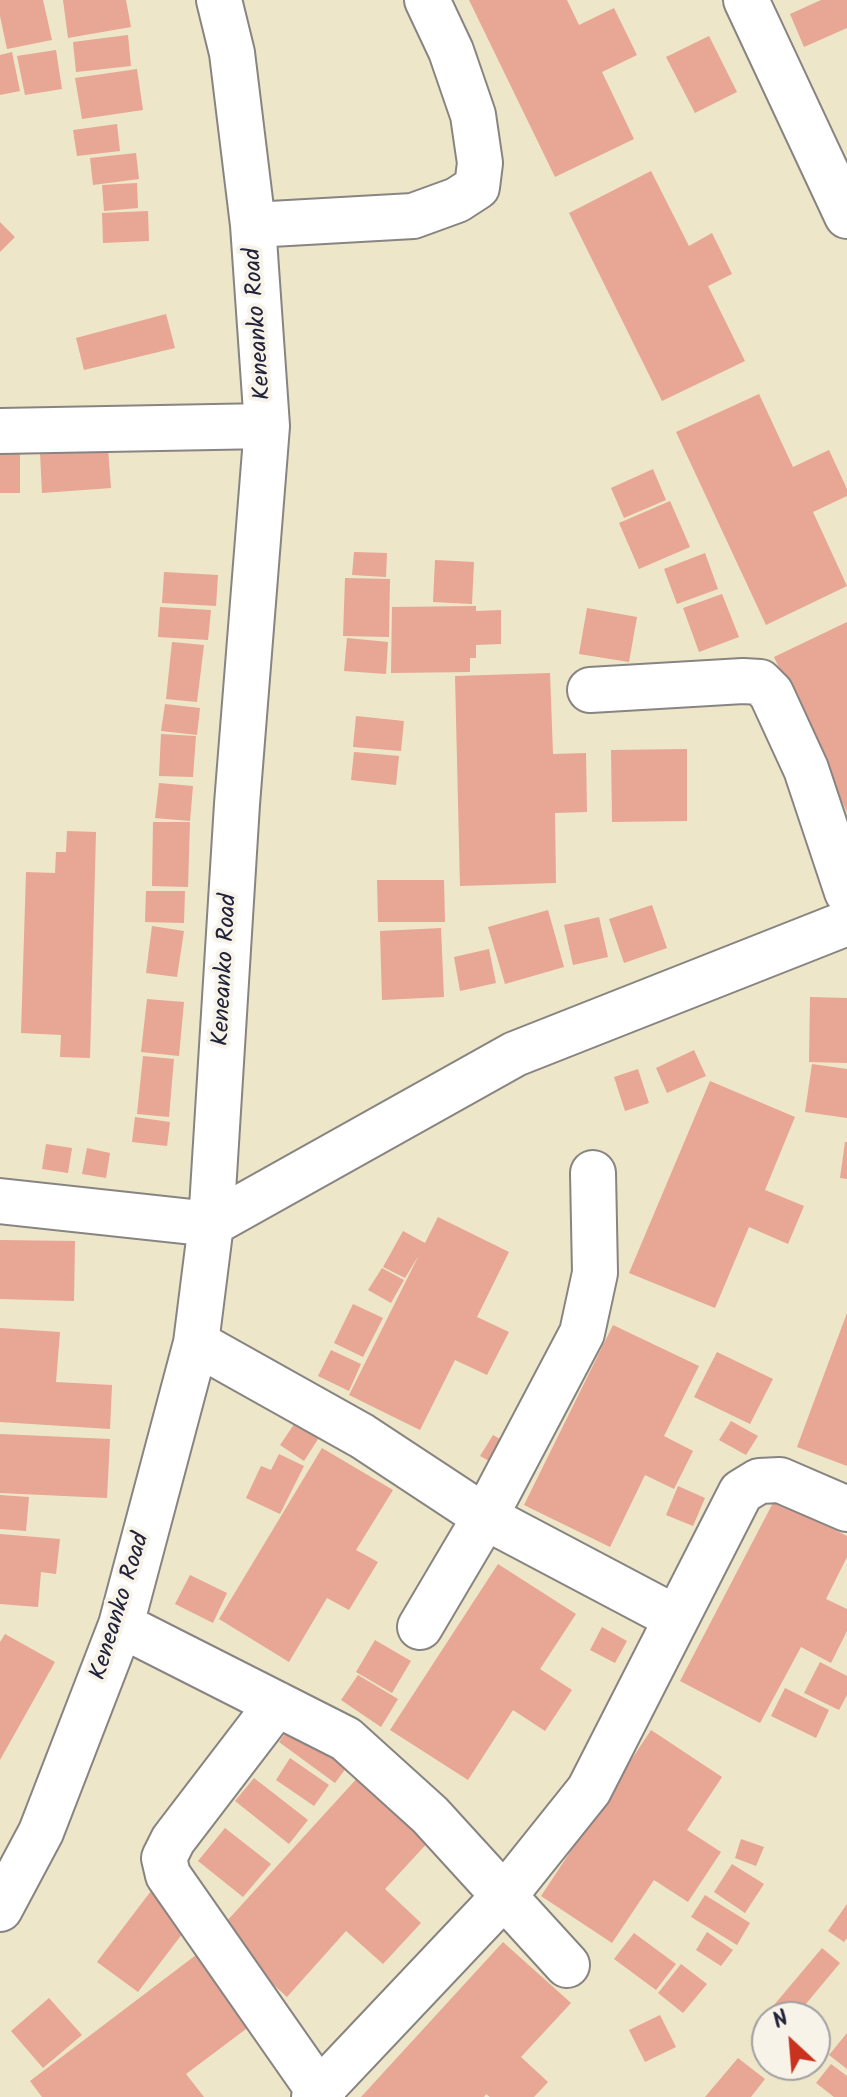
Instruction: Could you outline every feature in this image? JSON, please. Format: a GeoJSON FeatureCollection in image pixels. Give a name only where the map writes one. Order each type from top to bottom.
{"type":"FeatureCollection","features":[{"type":"Feature","properties":{"kind":"street","name":"Keneanko Road"},"geometry":{"type":"LineString","coordinates":[[0,1909],[41,1832],[121,1625],[196,1343],[211,1224],[237,804],[267,426],[253,225],[232,53],[219,0]]}},
{"type":"Feature","properties":{"kind":"street"},"geometry":{"type":"LineString","coordinates":[[253,225],[413,216],[457,200],[477,187],[480,163],[473,115],[451,51],[427,0]]}},
{"type":"Feature","properties":{"kind":"street"},"geometry":{"type":"LineString","coordinates":[[746,0],[847,216]]}},
{"type":"Feature","properties":{"kind":"street"},"geometry":{"type":"LineString","coordinates":[[0,431],[267,426]]}},
{"type":"Feature","properties":{"kind":"street"},"geometry":{"type":"LineString","coordinates":[[590,690],[760,682],[771,693],[806,769],[847,892]]}},
{"type":"Feature","properties":{"kind":"street"},"geometry":{"type":"LineString","coordinates":[[0,1201],[211,1224],[515,1054],[847,923]]}},
{"type":"Feature","properties":{"kind":"street"},"geometry":{"type":"LineString","coordinates":[[420,1627],[485,1517],[582,1333],[595,1273],[593,1173]]}},
{"type":"Feature","properties":{"kind":"street"},"geometry":{"type":"LineString","coordinates":[[196,1343],[362,1436],[485,1517],[676,1618]]}},
{"type":"Feature","properties":{"kind":"street"},"geometry":{"type":"LineString","coordinates":[[277,1704],[173,1840],[164,1858],[168,1875],[319,2096],[505,1895],[589,1790],[741,1492],[759,1481],[780,1480],[847,1509]]}},
{"type":"Feature","properties":{"kind":"street"},"geometry":{"type":"LineString","coordinates":[[121,1625],[346,1739],[430,1815],[567,1965]]}},
{"type":"Feature","properties":{"kind":"building"},"geometry":{"type":"Polygon","coordinates":[[[0,0],[43,0],[52,40],[7,49],[0,0]]]}},
{"type":"Feature","properties":{"kind":"building"},"geometry":{"type":"Polygon","coordinates":[[[63,0],[126,0],[131,27],[68,38],[63,0]]]}},
{"type":"Feature","properties":{"kind":"building"},"geometry":{"type":"Polygon","coordinates":[[[469,0],[567,0],[579,25],[614,8],[637,55],[602,72],[634,139],[555,177],[469,0]]]}},
{"type":"Feature","properties":{"kind":"building"},"geometry":{"type":"Polygon","coordinates":[[[821,0],[847,0],[847,28],[804,47],[790,14],[821,0]]]}},
{"type":"Feature","properties":{"kind":"building"},"geometry":{"type":"Polygon","coordinates":[[[128,35],[131,66],[76,72],[73,42],[128,35]]]}},
{"type":"Feature","properties":{"kind":"building"},"geometry":{"type":"Polygon","coordinates":[[[709,36],[737,92],[695,113],[666,57],[709,36]]]}},
{"type":"Feature","properties":{"kind":"building"},"geometry":{"type":"Polygon","coordinates":[[[56,50],[62,89],[25,95],[17,56],[56,50]]]}},
{"type":"Feature","properties":{"kind":"building"},"geometry":{"type":"Polygon","coordinates":[[[12,52],[20,91],[0,95],[0,55],[12,52]]]}},
{"type":"Feature","properties":{"kind":"building"},"geometry":{"type":"Polygon","coordinates":[[[137,69],[143,110],[82,119],[75,78],[137,69]]]}},
{"type":"Feature","properties":{"kind":"building"},"geometry":{"type":"Polygon","coordinates":[[[117,124],[120,151],[77,156],[73,130],[117,124]]]}},
{"type":"Feature","properties":{"kind":"building"},"geometry":{"type":"Polygon","coordinates":[[[136,153],[139,179],[93,185],[90,158],[136,153]]]}},
{"type":"Feature","properties":{"kind":"building"},"geometry":{"type":"Polygon","coordinates":[[[651,171],[689,246],[712,233],[732,274],[708,286],[745,361],[662,401],[569,213],[651,171]]]}},
{"type":"Feature","properties":{"kind":"building"},"geometry":{"type":"Polygon","coordinates":[[[137,183],[138,208],[104,211],[102,185],[137,183]]]}},
{"type":"Feature","properties":{"kind":"building"},"geometry":{"type":"Polygon","coordinates":[[[148,211],[149,241],[103,243],[102,213],[148,211]]]}},
{"type":"Feature","properties":{"kind":"building"},"geometry":{"type":"Polygon","coordinates":[[[0,222],[15,237],[0,252],[0,222]]]}},
{"type":"Feature","properties":{"kind":"building"},"geometry":{"type":"Polygon","coordinates":[[[166,314],[175,348],[84,370],[76,338],[166,314]]]}},
{"type":"Feature","properties":{"kind":"building"},"geometry":{"type":"Polygon","coordinates":[[[759,394],[793,467],[829,450],[847,489],[847,496],[813,512],[847,586],[766,625],[676,432],[759,394]]]}},
{"type":"Feature","properties":{"kind":"building"},"geometry":{"type":"Polygon","coordinates":[[[108,448],[111,488],[42,493],[40,453],[108,448]]]}},
{"type":"Feature","properties":{"kind":"building"},"geometry":{"type":"Polygon","coordinates":[[[0,454],[20,454],[20,493],[0,493],[0,454]]]}},
{"type":"Feature","properties":{"kind":"building"},"geometry":{"type":"Polygon","coordinates":[[[653,469],[666,500],[624,518],[611,488],[653,469]]]}},
{"type":"Feature","properties":{"kind":"building"},"geometry":{"type":"Polygon","coordinates":[[[670,501],[690,547],[639,569],[619,523],[670,501]]]}},
{"type":"Feature","properties":{"kind":"building"},"geometry":{"type":"Polygon","coordinates":[[[354,552],[387,553],[386,577],[352,575],[354,552]]]}},
{"type":"Feature","properties":{"kind":"building"},"geometry":{"type":"Polygon","coordinates":[[[705,553],[718,589],[677,604],[664,569],[705,553]]]}},
{"type":"Feature","properties":{"kind":"building"},"geometry":{"type":"Polygon","coordinates":[[[435,560],[474,562],[472,604],[433,602],[435,560]]]}},
{"type":"Feature","properties":{"kind":"building"},"geometry":{"type":"Polygon","coordinates":[[[164,572],[218,575],[216,606],[162,603],[164,572]]]}},
{"type":"Feature","properties":{"kind":"building"},"geometry":{"type":"Polygon","coordinates":[[[345,578],[390,579],[389,637],[343,636],[345,578]]]}},
{"type":"Feature","properties":{"kind":"building"},"geometry":{"type":"Polygon","coordinates":[[[722,594],[739,637],[699,652],[683,608],[722,594]]]}},
{"type":"Feature","properties":{"kind":"building"},"geometry":{"type":"Polygon","coordinates":[[[476,606],[476,611],[501,610],[501,644],[476,645],[476,658],[470,658],[470,672],[391,673],[392,607],[476,606]]]}},
{"type":"Feature","properties":{"kind":"building"},"geometry":{"type":"Polygon","coordinates":[[[160,607],[211,610],[208,640],[158,637],[160,607]]]}},
{"type":"Feature","properties":{"kind":"building"},"geometry":{"type":"Polygon","coordinates":[[[587,608],[637,617],[629,662],[579,654],[587,608]]]}},
{"type":"Feature","properties":{"kind":"building"},"geometry":{"type":"Polygon","coordinates":[[[847,622],[847,812],[774,657],[847,622]]]}},
{"type":"Feature","properties":{"kind":"building"},"geometry":{"type":"Polygon","coordinates":[[[347,638],[388,642],[386,674],[344,671],[347,638]]]}},
{"type":"Feature","properties":{"kind":"building"},"geometry":{"type":"Polygon","coordinates":[[[172,642],[204,645],[197,702],[166,699],[172,642]]]}},
{"type":"Feature","properties":{"kind":"building"},"geometry":{"type":"Polygon","coordinates":[[[550,673],[553,754],[586,753],[587,812],[555,813],[556,883],[460,886],[455,676],[550,673]]]}},
{"type":"Feature","properties":{"kind":"building"},"geometry":{"type":"Polygon","coordinates":[[[165,704],[200,708],[197,735],[161,731],[165,704]]]}},
{"type":"Feature","properties":{"kind":"building"},"geometry":{"type":"Polygon","coordinates":[[[356,716],[404,721],[401,751],[353,747],[356,716]]]}},
{"type":"Feature","properties":{"kind":"building"},"geometry":{"type":"Polygon","coordinates":[[[161,734],[196,736],[193,777],[159,776],[161,734]]]}},
{"type":"Feature","properties":{"kind":"building"},"geometry":{"type":"Polygon","coordinates":[[[687,749],[687,821],[612,822],[611,750],[687,749]]]}},
{"type":"Feature","properties":{"kind":"building"},"geometry":{"type":"Polygon","coordinates":[[[354,752],[399,756],[396,785],[351,780],[354,752]]]}},
{"type":"Feature","properties":{"kind":"building"},"geometry":{"type":"Polygon","coordinates":[[[159,783],[193,786],[190,821],[155,818],[159,783]]]}},
{"type":"Feature","properties":{"kind":"building"},"geometry":{"type":"Polygon","coordinates":[[[153,822],[190,822],[188,887],[152,886],[153,822]]]}},
{"type":"Feature","properties":{"kind":"building"},"geometry":{"type":"Polygon","coordinates":[[[67,831],[96,832],[90,1058],[60,1057],[61,1035],[21,1033],[26,872],[55,873],[56,852],[66,852],[67,831]]]}},
{"type":"Feature","properties":{"kind":"building"},"geometry":{"type":"Polygon","coordinates":[[[377,880],[444,880],[445,922],[378,922],[377,880]]]}},
{"type":"Feature","properties":{"kind":"building"},"geometry":{"type":"Polygon","coordinates":[[[146,891],[185,891],[184,923],[145,922],[146,891]]]}},
{"type":"Feature","properties":{"kind":"building"},"geometry":{"type":"Polygon","coordinates":[[[652,905],[667,948],[624,963],[609,919],[652,905]]]}},
{"type":"Feature","properties":{"kind":"building"},"geometry":{"type":"Polygon","coordinates":[[[548,910],[564,967],[505,984],[488,927],[548,910]]]}},
{"type":"Feature","properties":{"kind":"building"},"geometry":{"type":"Polygon","coordinates":[[[599,917],[608,957],[573,965],[564,925],[599,917]]]}},
{"type":"Feature","properties":{"kind":"building"},"geometry":{"type":"Polygon","coordinates":[[[152,926],[184,931],[177,977],[146,973],[152,926]]]}},
{"type":"Feature","properties":{"kind":"building"},"geometry":{"type":"Polygon","coordinates":[[[441,928],[444,997],[382,1000],[380,931],[441,928]]]}},
{"type":"Feature","properties":{"kind":"building"},"geometry":{"type":"Polygon","coordinates":[[[489,949],[496,983],[460,991],[454,957],[489,949]]]}},
{"type":"Feature","properties":{"kind":"building"},"geometry":{"type":"Polygon","coordinates":[[[810,997],[847,998],[847,1063],[809,1062],[810,997]]]}},
{"type":"Feature","properties":{"kind":"building"},"geometry":{"type":"Polygon","coordinates":[[[147,999],[184,1002],[179,1056],[141,1052],[147,999]]]}},
{"type":"Feature","properties":{"kind":"building"},"geometry":{"type":"Polygon","coordinates":[[[694,1050],[706,1076],[667,1093],[656,1068],[694,1050]]]}},
{"type":"Feature","properties":{"kind":"building"},"geometry":{"type":"Polygon","coordinates":[[[143,1056],[174,1059],[169,1117],[137,1114],[143,1056]]]}},
{"type":"Feature","properties":{"kind":"building"},"geometry":{"type":"Polygon","coordinates":[[[812,1064],[847,1069],[847,1118],[805,1112],[812,1064]]]}},
{"type":"Feature","properties":{"kind":"building"},"geometry":{"type":"Polygon","coordinates":[[[638,1069],[649,1103],[625,1111],[614,1077],[638,1069]]]}},
{"type":"Feature","properties":{"kind":"building"},"geometry":{"type":"Polygon","coordinates":[[[710,1081],[795,1117],[765,1190],[804,1206],[788,1244],[749,1227],[715,1308],[629,1273],[710,1081]]]}},
{"type":"Feature","properties":{"kind":"building"},"geometry":{"type":"Polygon","coordinates":[[[135,1117],[170,1122],[167,1146],[132,1142],[135,1117]]]}},
{"type":"Feature","properties":{"kind":"building"},"geometry":{"type":"Polygon","coordinates":[[[847,1142],[847,1179],[840,1178],[847,1142]]]}},
{"type":"Feature","properties":{"kind":"building"},"geometry":{"type":"Polygon","coordinates":[[[46,1144],[72,1148],[68,1173],[42,1169],[46,1144]]]}},
{"type":"Feature","properties":{"kind":"building"},"geometry":{"type":"Polygon","coordinates":[[[87,1148],[110,1153],[106,1178],[82,1174],[87,1148]]]}},
{"type":"Feature","properties":{"kind":"building"},"geometry":{"type":"Polygon","coordinates":[[[438,1217],[509,1252],[477,1317],[509,1332],[487,1375],[455,1360],[420,1430],[349,1395],[419,1255],[405,1278],[383,1267],[403,1231],[425,1243],[438,1217]]]}},
{"type":"Feature","properties":{"kind":"building"},"geometry":{"type":"Polygon","coordinates":[[[0,1240],[75,1241],[74,1301],[0,1299],[0,1240]]]}},
{"type":"Feature","properties":{"kind":"building"},"geometry":{"type":"Polygon","coordinates":[[[382,1268],[404,1280],[391,1303],[368,1290],[382,1268]]]}},
{"type":"Feature","properties":{"kind":"building"},"geometry":{"type":"Polygon","coordinates":[[[353,1304],[383,1318],[363,1357],[334,1343],[353,1304]]]}},
{"type":"Feature","properties":{"kind":"building"},"geometry":{"type":"Polygon","coordinates":[[[847,1313],[847,1466],[797,1447],[847,1313]]]}},
{"type":"Feature","properties":{"kind":"building"},"geometry":{"type":"Polygon","coordinates":[[[613,1325],[699,1366],[664,1436],[693,1451],[674,1489],[645,1475],[610,1547],[524,1505],[613,1325]]]}},
{"type":"Feature","properties":{"kind":"building"},"geometry":{"type":"Polygon","coordinates":[[[0,1328],[60,1332],[56,1382],[112,1385],[110,1429],[0,1422],[0,1328]]]}},
{"type":"Feature","properties":{"kind":"building"},"geometry":{"type":"Polygon","coordinates":[[[331,1350],[361,1364],[349,1391],[318,1376],[331,1350]]]}},
{"type":"Feature","properties":{"kind":"building"},"geometry":{"type":"Polygon","coordinates":[[[717,1352],[773,1379],[750,1424],[694,1397],[717,1352]]]}},
{"type":"Feature","properties":{"kind":"building"},"geometry":{"type":"Polygon","coordinates":[[[297,1420],[320,1436],[304,1461],[280,1445],[297,1420]]]}},
{"type":"Feature","properties":{"kind":"building"},"geometry":{"type":"Polygon","coordinates":[[[731,1421],[758,1436],[746,1455],[719,1440],[731,1421]]]}},
{"type":"Feature","properties":{"kind":"building"},"geometry":{"type":"Polygon","coordinates":[[[0,1434],[110,1439],[107,1498],[0,1493],[0,1434]]]}},
{"type":"Feature","properties":{"kind":"building"},"geometry":{"type":"Polygon","coordinates":[[[493,1435],[516,1448],[504,1469],[480,1456],[493,1435]]]}},
{"type":"Feature","properties":{"kind":"building"},"geometry":{"type":"Polygon","coordinates":[[[322,1448],[393,1490],[356,1550],[378,1562],[349,1610],[327,1598],[289,1662],[219,1619],[322,1448]]]}},
{"type":"Feature","properties":{"kind":"building"},"geometry":{"type":"Polygon","coordinates":[[[279,1454],[304,1466],[280,1514],[246,1498],[261,1466],[271,1470],[279,1454]]]}},
{"type":"Feature","properties":{"kind":"building"},"geometry":{"type":"Polygon","coordinates":[[[678,1486],[705,1498],[693,1526],[666,1515],[678,1486]]]}},
{"type":"Feature","properties":{"kind":"building"},"geometry":{"type":"Polygon","coordinates":[[[0,1495],[29,1497],[26,1531],[0,1529],[0,1495]]]}},
{"type":"Feature","properties":{"kind":"building"},"geometry":{"type":"Polygon","coordinates":[[[775,1499],[847,1536],[847,1557],[826,1599],[847,1609],[847,1631],[831,1663],[801,1647],[760,1723],[680,1681],[775,1499]]]}},
{"type":"Feature","properties":{"kind":"building"},"geometry":{"type":"Polygon","coordinates":[[[0,1534],[60,1539],[56,1574],[41,1572],[38,1607],[0,1604],[0,1534]]]}},
{"type":"Feature","properties":{"kind":"building"},"geometry":{"type":"Polygon","coordinates":[[[498,1564],[576,1614],[540,1669],[572,1690],[545,1731],[513,1710],[468,1780],[390,1730],[498,1564]]]}},
{"type":"Feature","properties":{"kind":"building"},"geometry":{"type":"Polygon","coordinates":[[[190,1575],[227,1593],[213,1623],[175,1604],[190,1575]]]}},
{"type":"Feature","properties":{"kind":"building"},"geometry":{"type":"Polygon","coordinates":[[[602,1627],[627,1641],[615,1663],[590,1650],[602,1627]]]}},
{"type":"Feature","properties":{"kind":"building"},"geometry":{"type":"Polygon","coordinates":[[[5,1634],[55,1662],[0,1760],[0,1642],[5,1634]]]}},
{"type":"Feature","properties":{"kind":"building"},"geometry":{"type":"Polygon","coordinates":[[[375,1640],[411,1661],[392,1693],[356,1672],[375,1640]]]}},
{"type":"Feature","properties":{"kind":"building"},"geometry":{"type":"Polygon","coordinates":[[[820,1662],[847,1676],[847,1695],[839,1710],[804,1693],[820,1662]]]}},
{"type":"Feature","properties":{"kind":"building"},"geometry":{"type":"Polygon","coordinates":[[[358,1675],[398,1699],[381,1727],[341,1700],[358,1675]]]}},
{"type":"Feature","properties":{"kind":"building"},"geometry":{"type":"Polygon","coordinates":[[[785,1688],[829,1710],[816,1738],[771,1716],[785,1688]]]}},
{"type":"Feature","properties":{"kind":"building"},"geometry":{"type":"Polygon","coordinates":[[[292,1724],[349,1764],[335,1783],[279,1742],[292,1724]]]}},
{"type":"Feature","properties":{"kind":"building"},"geometry":{"type":"Polygon","coordinates":[[[651,1730],[722,1777],[687,1830],[721,1852],[688,1902],[654,1880],[612,1943],[541,1896],[651,1730]]]}},
{"type":"Feature","properties":{"kind":"building"},"geometry":{"type":"Polygon","coordinates":[[[290,1758],[329,1785],[314,1806],[276,1780],[290,1758]]]}},
{"type":"Feature","properties":{"kind":"building"},"geometry":{"type":"Polygon","coordinates":[[[360,1775],[431,1839],[385,1889],[421,1923],[383,1964],[346,1931],[287,1997],[216,1933],[360,1775]]]}},
{"type":"Feature","properties":{"kind":"building"},"geometry":{"type":"Polygon","coordinates":[[[254,1778],[308,1820],[289,1844],[235,1801],[254,1778]]]}},
{"type":"Feature","properties":{"kind":"building"},"geometry":{"type":"Polygon","coordinates":[[[225,1828],[271,1864],[243,1897],[198,1861],[225,1828]]]}},
{"type":"Feature","properties":{"kind":"building"},"geometry":{"type":"Polygon","coordinates":[[[741,1839],[764,1847],[756,1866],[735,1858],[741,1839]]]}},
{"type":"Feature","properties":{"kind":"building"},"geometry":{"type":"Polygon","coordinates":[[[732,1864],[764,1884],[745,1913],[714,1892],[732,1864]]]}},
{"type":"Feature","properties":{"kind":"building"},"geometry":{"type":"Polygon","coordinates":[[[151,1891],[192,1921],[138,1992],[97,1962],[151,1891]]]}},
{"type":"Feature","properties":{"kind":"building"},"geometry":{"type":"Polygon","coordinates":[[[705,1895],[750,1923],[737,1945],[691,1917],[705,1895]]]}},
{"type":"Feature","properties":{"kind":"building"},"geometry":{"type":"Polygon","coordinates":[[[847,1904],[847,1938],[844,1942],[828,1931],[847,1904]]]}},
{"type":"Feature","properties":{"kind":"building"},"geometry":{"type":"Polygon","coordinates":[[[707,1932],[733,1950],[721,1966],[696,1950],[707,1932]]]}},
{"type":"Feature","properties":{"kind":"building"},"geometry":{"type":"Polygon","coordinates":[[[634,1933],[676,1964],[656,1990],[614,1959],[634,1933]]]}},
{"type":"Feature","properties":{"kind":"building"},"geometry":{"type":"Polygon","coordinates":[[[503,1942],[571,2003],[521,2057],[548,2082],[534,2097],[490,2097],[486,2094],[484,2097],[361,2097],[503,1942]]]}},
{"type":"Feature","properties":{"kind":"building"},"geometry":{"type":"Polygon","coordinates":[[[822,1948],[840,1963],[808,2001],[777,2001],[822,1948]]]}},
{"type":"Feature","properties":{"kind":"building"},"geometry":{"type":"Polygon","coordinates":[[[196,1955],[250,2026],[186,2074],[204,2097],[42,2097],[30,2081],[196,1955]]]}},
{"type":"Feature","properties":{"kind":"building"},"geometry":{"type":"Polygon","coordinates":[[[681,1964],[707,1984],[683,2013],[658,1993],[681,1964]]]}},
{"type":"Feature","properties":{"kind":"building"},"geometry":{"type":"Polygon","coordinates":[[[49,1998],[82,2035],[43,2068],[11,2031],[49,1998]]]}},
{"type":"Feature","properties":{"kind":"building"},"geometry":{"type":"Polygon","coordinates":[[[660,2015],[676,2047],[645,2062],[629,2030],[660,2015]]]}},
{"type":"Feature","properties":{"kind":"building"},"geometry":{"type":"Polygon","coordinates":[[[847,2033],[847,2069],[831,2057],[847,2033]]]}},
{"type":"Feature","properties":{"kind":"building"},"geometry":{"type":"Polygon","coordinates":[[[738,2058],[751,2068],[751,2081],[763,2081],[751,2097],[705,2097],[738,2058]]]}},
{"type":"Feature","properties":{"kind":"building"},"geometry":{"type":"Polygon","coordinates":[[[831,2064],[847,2076],[847,2097],[834,2097],[816,2083],[831,2081],[831,2064]]]}}]}
